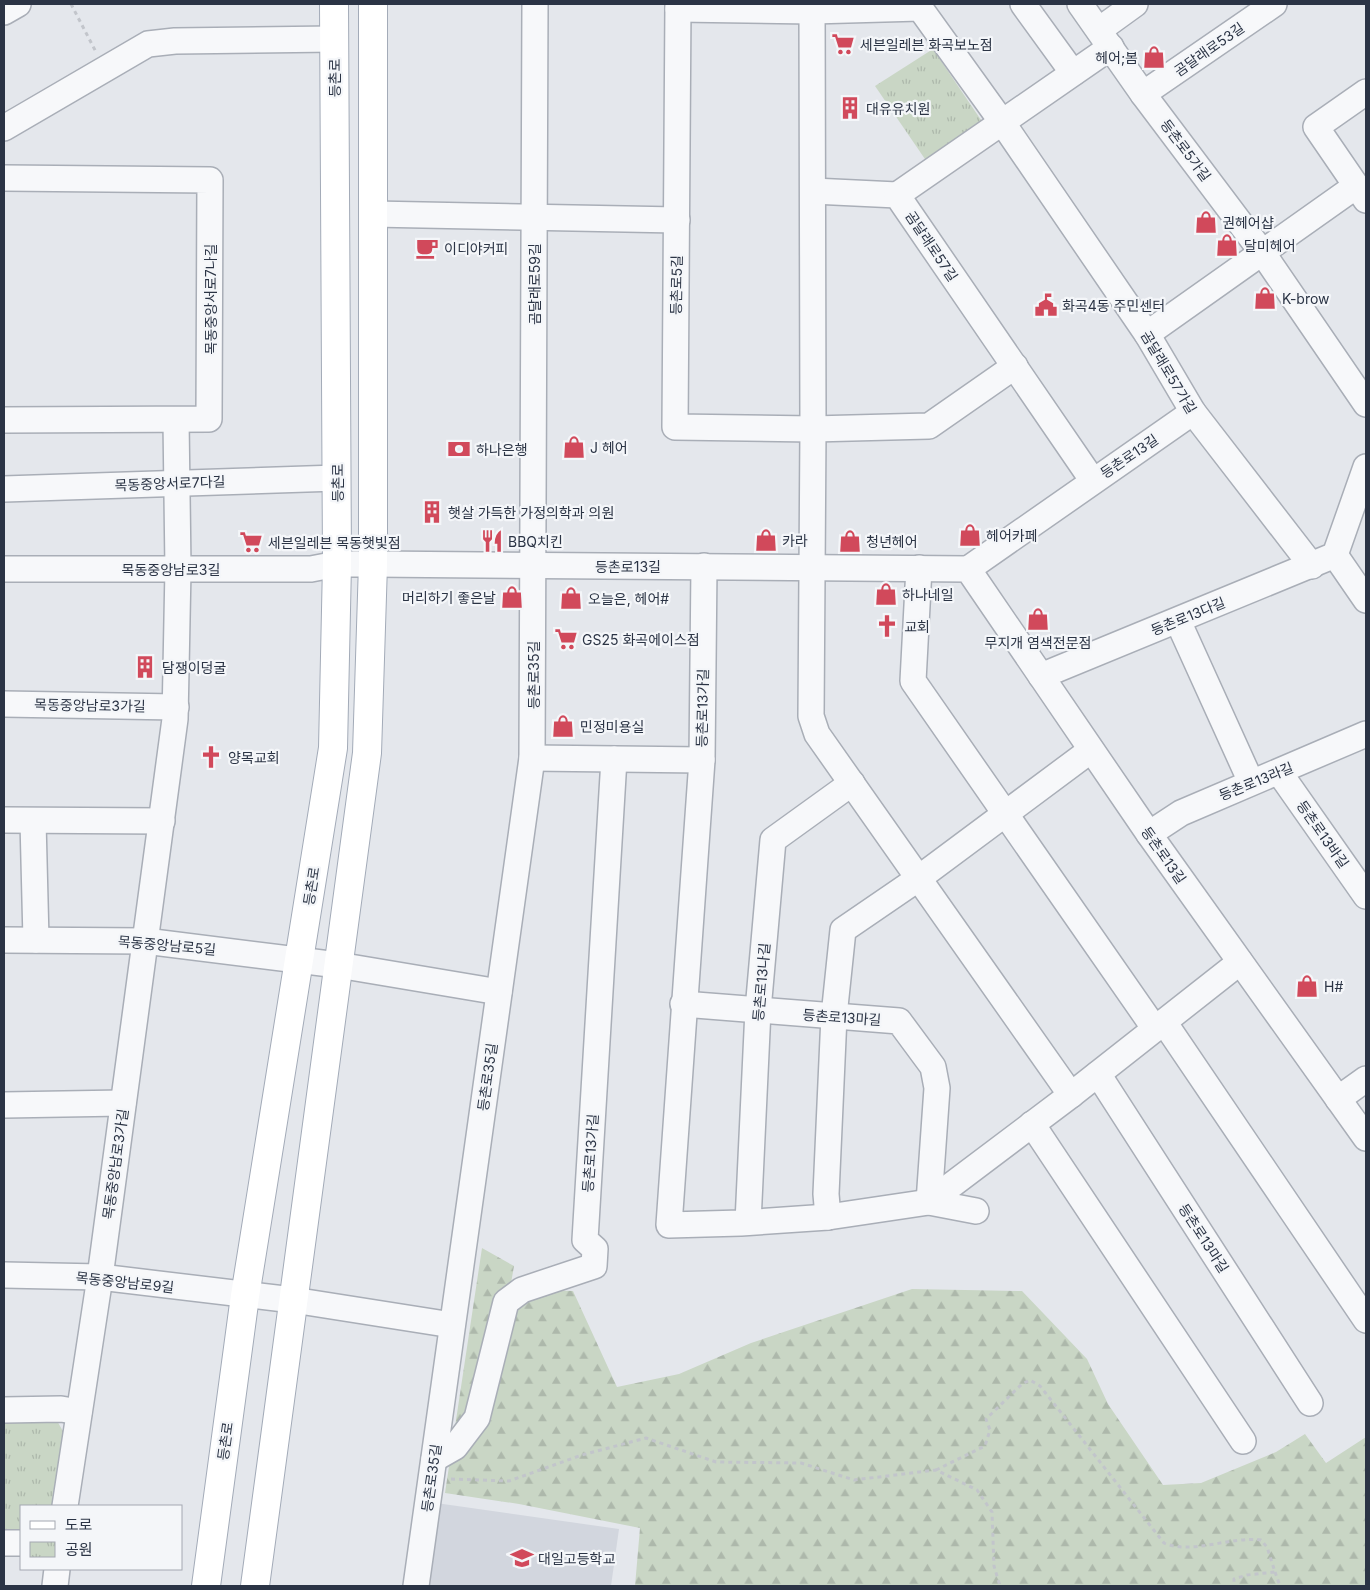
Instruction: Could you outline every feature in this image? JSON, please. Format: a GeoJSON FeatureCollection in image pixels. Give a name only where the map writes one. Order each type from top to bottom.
{"type":"FeatureCollection","features":[{"type":"Feature","properties":{"kind":"main road","name":"등촌로"},"geometry":{"type":"LineString","coordinates":[[206,1586],[245,1296],[333,748],[337,564],[334,4]]}},
{"type":"Feature","properties":{"kind":"main road"},"geometry":{"type":"LineString","coordinates":[[255,1586],[367,753],[373,564],[373,4]]}},
{"type":"Feature","properties":{"kind":"street"},"geometry":{"type":"LineString","coordinates":[[4,12],[18,4]]}},
{"type":"Feature","properties":{"kind":"street","name":"곰달래로59길"},"geometry":{"type":"LineString","coordinates":[[534,565],[535,4]]}},
{"type":"Feature","properties":{"kind":"street"},"geometry":{"type":"LineString","coordinates":[[1023,4],[1073,73]]}},
{"type":"Feature","properties":{"kind":"street","name":"등촌로5가길"},"geometry":{"type":"LineString","coordinates":[[1080,4],[1143,94],[1262,252],[1366,404]]}},
{"type":"Feature","properties":{"kind":"street"},"geometry":{"type":"LineString","coordinates":[[813,191],[897,195],[1073,73],[1135,4]]}},
{"type":"Feature","properties":{"kind":"street"},"geometry":{"type":"LineString","coordinates":[[678,6],[812,7],[813,429],[811,716],[817,734],[1071,1095]]}},
{"type":"Feature","properties":{"kind":"street","name":"등촌로5길"},"geometry":{"type":"LineString","coordinates":[[678,6],[675,427],[813,429]]}},
{"type":"Feature","properties":{"kind":"street","name":"곰달래로57가길"},"geometry":{"type":"LineString","coordinates":[[812,7],[920,8],[1002,122],[1147,334],[1193,412],[1312,566]]}},
{"type":"Feature","properties":{"kind":"street","name":"곰달래로53길"},"geometry":{"type":"LineString","coordinates":[[1143,94],[1261,8]]}},
{"type":"Feature","properties":{"kind":"street"},"geometry":{"type":"LineString","coordinates":[[4,128],[148,44],[175,40],[334,39]]}},
{"type":"Feature","properties":{"kind":"street"},"geometry":{"type":"LineString","coordinates":[[1147,334],[1262,252],[1361,193],[1316,127],[1366,92]]}},
{"type":"Feature","properties":{"kind":"street","name":"목동중앙서로7나길"},"geometry":{"type":"LineString","coordinates":[[4,178],[210,180],[210,420],[4,420]]}},
{"type":"Feature","properties":{"kind":"street","name":"곰달래로57길"},"geometry":{"type":"LineString","coordinates":[[897,195],[1093,481]]}},
{"type":"Feature","properties":{"kind":"street"},"geometry":{"type":"LineString","coordinates":[[373,214],[677,220]]}},
{"type":"Feature","properties":{"kind":"street"},"geometry":{"type":"LineString","coordinates":[[813,429],[929,426],[1015,366]]}},
{"type":"Feature","properties":{"kind":"street","name":"등촌로13길"},"geometry":{"type":"LineString","coordinates":[[337,564],[968,569],[1193,412]]}},
{"type":"Feature","properties":{"kind":"street","name":"목동중앙남로3가길"},"geometry":{"type":"LineString","coordinates":[[65,1505],[100,1277],[176,707],[178,569],[176,420]]}},
{"type":"Feature","properties":{"kind":"street"},"geometry":{"type":"LineString","coordinates":[[1366,467],[1335,555],[1366,600]]}},
{"type":"Feature","properties":{"kind":"street","name":"목동중앙서로7다길"},"geometry":{"type":"LineString","coordinates":[[4,489],[337,478]]}},
{"type":"Feature","properties":{"kind":"street","name":"등촌로13다길"},"geometry":{"type":"LineString","coordinates":[[1041,676],[1335,555]]}},
{"type":"Feature","properties":{"kind":"street","name":"목동중앙남로3길"},"geometry":{"type":"LineString","coordinates":[[4,569],[311,569],[337,564]]}},
{"type":"Feature","properties":{"kind":"street","name":"등촌로35길"},"geometry":{"type":"LineString","coordinates":[[416,1586],[532,758],[534,565]]}},
{"type":"Feature","properties":{"kind":"street","name":"등촌로13가길"},"geometry":{"type":"LineString","coordinates":[[704,566],[702,760],[683,1004],[669,1225],[748,1222]]}},
{"type":"Feature","properties":{"kind":"street"},"geometry":{"type":"LineString","coordinates":[[919,568],[913,681],[1006,814],[1160,1025],[1366,1320]]}},
{"type":"Feature","properties":{"kind":"street","name":"등촌로13길"},"geometry":{"type":"LineString","coordinates":[[968,569],[1149,834],[1366,1138]]}},
{"type":"Feature","properties":{"kind":"street"},"geometry":{"type":"LineString","coordinates":[[1178,621],[1251,782]]}},
{"type":"Feature","properties":{"kind":"street","name":"목동중앙남로3가길"},"geometry":{"type":"LineString","coordinates":[[4,704],[176,707]]}},
{"type":"Feature","properties":{"kind":"street","name":"등촌로13라길"},"geometry":{"type":"LineString","coordinates":[[1149,834],[1181,813],[1366,734]]}},
{"type":"Feature","properties":{"kind":"street"},"geometry":{"type":"LineString","coordinates":[[828,1217],[826,1194],[834,1016],[843,930],[919,878],[1091,750]]}},
{"type":"Feature","properties":{"kind":"street","name":"등촌로13가길"},"geometry":{"type":"LineString","coordinates":[[532,758],[702,760]]}},
{"type":"Feature","properties":{"kind":"street","name":"등촌로13가길"},"geometry":{"type":"LineString","coordinates":[[432,1468],[455,1447],[477,1418],[506,1302],[522,1290],[594,1266],[595,1249],[584,1240],[614,759]]}},
{"type":"Feature","properties":{"kind":"street","name":"등촌로13바길"},"geometry":{"type":"LineString","coordinates":[[1279,772],[1366,896]]}},
{"type":"Feature","properties":{"kind":"street","name":"등촌로13나길"},"geometry":{"type":"LineString","coordinates":[[748,1222],[758,1010],[773,840],[852,783]]}},
{"type":"Feature","properties":{"kind":"street"},"geometry":{"type":"LineString","coordinates":[[4,820],[33,822],[162,821]]}},
{"type":"Feature","properties":{"kind":"street"},"geometry":{"type":"LineString","coordinates":[[33,822],[36,940]]}},
{"type":"Feature","properties":{"kind":"street","name":"목동중앙남로5길"},"geometry":{"type":"LineString","coordinates":[[4,940],[145,941],[299,960]]}},
{"type":"Feature","properties":{"kind":"street"},"geometry":{"type":"LineString","coordinates":[[299,960],[499,992]]}},
{"type":"Feature","properties":{"kind":"street"},"geometry":{"type":"LineString","coordinates":[[929,1202],[1071,1095],[1240,962]]}},
{"type":"Feature","properties":{"kind":"street","name":"등촌로13마길"},"geometry":{"type":"LineString","coordinates":[[683,1004],[899,1021],[933,1067],[937,1088],[929,1202]]}},
{"type":"Feature","properties":{"kind":"street","name":"등촌로13마길"},"geometry":{"type":"LineString","coordinates":[[1098,1074],[1310,1403]]}},
{"type":"Feature","properties":{"kind":"street"},"geometry":{"type":"LineString","coordinates":[[1338,1099],[1366,1079]]}},
{"type":"Feature","properties":{"kind":"street"},"geometry":{"type":"LineString","coordinates":[[4,1105],[123,1103]]}},
{"type":"Feature","properties":{"kind":"street"},"geometry":{"type":"LineString","coordinates":[[1032,1124],[1243,1441]]}},
{"type":"Feature","properties":{"kind":"street"},"geometry":{"type":"LineString","coordinates":[[748,1222],[828,1217],[929,1202],[976,1211]]}},
{"type":"Feature","properties":{"kind":"street","name":"목동중앙남로9길"},"geometry":{"type":"LineString","coordinates":[[4,1275],[100,1277],[245,1296]]}},
{"type":"Feature","properties":{"kind":"street"},"geometry":{"type":"LineString","coordinates":[[245,1296],[293,1300],[452,1324]]}},
{"type":"Feature","properties":{"kind":"street"},"geometry":{"type":"LineString","coordinates":[[4,1410],[61,1409],[79,1412]]}},
{"type":"Feature","properties":{"kind":"street"},"geometry":{"type":"LineString","coordinates":[[4,1543],[20,1543]]}},
{"type":"Feature","properties":{"kind":"street"},"geometry":{"type":"LineString","coordinates":[[55,1586],[57,1570]]}},
{"type":"Feature","properties":{"kind":"path"},"geometry":{"type":"LineString","coordinates":[[71,4],[106,70]]}},
{"type":"Feature","properties":{"kind":"path"},"geometry":{"type":"LineString","coordinates":[[432,1468],[510,1482],[582,1455],[646,1438],[716,1462],[801,1464],[854,1480],[936,1470],[985,1446],[990,1430],[986,1419],[1022,1384],[1030,1380],[1040,1386],[1164,1543],[1182,1547],[1246,1538],[1261,1540],[1267,1546],[1280,1586]]}},
{"type":"Feature","properties":{"kind":"path"},"geometry":{"type":"LineString","coordinates":[[936,1470],[977,1490],[992,1512],[994,1566],[1000,1586]]}},
{"type":"Feature","properties":{"kind":"path"},"geometry":{"type":"LineString","coordinates":[[1234,1586],[1234,1579],[1247,1574],[1275,1572]]}},
{"type":"Feature","properties":{"kind":"shaded area","name":"대일고등학교"},"geometry":{"type":"Polygon","coordinates":[[[436,1503],[619,1529],[611,1586],[424,1586],[436,1503]]]}},
{"type":"Feature","properties":{"kind":"green space"},"geometry":{"type":"Polygon","coordinates":[[[933,49],[983,123],[927,162],[875,86],[933,49]]]}},
{"type":"Feature","properties":{"kind":"green space"},"geometry":{"type":"Polygon","coordinates":[[[482,1248],[514,1266],[510,1289],[573,1291],[617,1387],[679,1374],[751,1343],[912,1289],[1022,1291],[1087,1359],[1108,1404],[1163,1485],[1201,1483],[1276,1452],[1305,1434],[1326,1463],[1366,1437],[1366,1586],[635,1586],[640,1528],[519,1504],[445,1493],[482,1248]]]}},
{"type":"Feature","properties":{"kind":"green space"},"geometry":{"type":"Polygon","coordinates":[[[4,1419],[56,1419],[68,1440],[56,1505],[20,1505],[20,1531],[4,1530],[4,1419]]]}},
{"type":"Feature","properties":{"kind":"place","name":"세븐일레븐 화곡보노점"},"geometry":{"type":"Point","coordinates":[843,44]}},
{"type":"Feature","properties":{"kind":"place","name":"헤어;봄"},"geometry":{"type":"Point","coordinates":[1154,57]}},
{"type":"Feature","properties":{"kind":"place","name":"대유유치원"},"geometry":{"type":"Point","coordinates":[850,108]}},
{"type":"Feature","properties":{"kind":"place","name":"권헤어샵"},"geometry":{"type":"Point","coordinates":[1206,222]}},
{"type":"Feature","properties":{"kind":"place","name":"달미헤어"},"geometry":{"type":"Point","coordinates":[1227,245]}},
{"type":"Feature","properties":{"kind":"place","name":"이디야커피"},"geometry":{"type":"Point","coordinates":[427,248]}},
{"type":"Feature","properties":{"kind":"place","name":"K-brow"},"geometry":{"type":"Point","coordinates":[1265,298]}},
{"type":"Feature","properties":{"kind":"place","name":"화곡4동 주민센터"},"geometry":{"type":"Point","coordinates":[1046,305]}},
{"type":"Feature","properties":{"kind":"place","name":"J 헤어"},"geometry":{"type":"Point","coordinates":[574,447]}},
{"type":"Feature","properties":{"kind":"place","name":"하나은행"},"geometry":{"type":"Point","coordinates":[459,449]}},
{"type":"Feature","properties":{"kind":"place","name":"햇살 가득한 가정의학과 의원"},"geometry":{"type":"Point","coordinates":[432,512]}},
{"type":"Feature","properties":{"kind":"place","name":"헤어카페"},"geometry":{"type":"Point","coordinates":[970,535]}},
{"type":"Feature","properties":{"kind":"place","name":"카라"},"geometry":{"type":"Point","coordinates":[766,540]}},
{"type":"Feature","properties":{"kind":"place","name":"BBQ치킨"},"geometry":{"type":"Point","coordinates":[492,541]}},
{"type":"Feature","properties":{"kind":"place","name":"청년헤어"},"geometry":{"type":"Point","coordinates":[850,541]}},
{"type":"Feature","properties":{"kind":"place","name":"세븐일레븐 목동햇빛점"},"geometry":{"type":"Point","coordinates":[251,542]}},
{"type":"Feature","properties":{"kind":"place","name":"하나네일"},"geometry":{"type":"Point","coordinates":[886,594]}},
{"type":"Feature","properties":{"kind":"place","name":"머리하기 좋은날"},"geometry":{"type":"Point","coordinates":[512,597]}},
{"type":"Feature","properties":{"kind":"place","name":"오늘은, 헤어#"},"geometry":{"type":"Point","coordinates":[571,598]}},
{"type":"Feature","properties":{"kind":"place","name":"무지개 염색전문점"},"geometry":{"type":"Point","coordinates":[1038,619]}},
{"type":"Feature","properties":{"kind":"place","name":"교회"},"geometry":{"type":"Point","coordinates":[887,626]}},
{"type":"Feature","properties":{"kind":"place","name":"GS25 화곡에이스점"},"geometry":{"type":"Point","coordinates":[566,639]}},
{"type":"Feature","properties":{"kind":"place","name":"담쟁이덩굴"},"geometry":{"type":"Point","coordinates":[145,667]}},
{"type":"Feature","properties":{"kind":"place","name":"민정미용실"},"geometry":{"type":"Point","coordinates":[563,726]}},
{"type":"Feature","properties":{"kind":"place","name":"양목교회"},"geometry":{"type":"Point","coordinates":[211,757]}},
{"type":"Feature","properties":{"kind":"place","name":"H#"},"geometry":{"type":"Point","coordinates":[1307,986]}},
{"type":"Feature","properties":{"kind":"place","name":"대일고등학교"},"geometry":{"type":"Point","coordinates":[522,1558]}}]}
